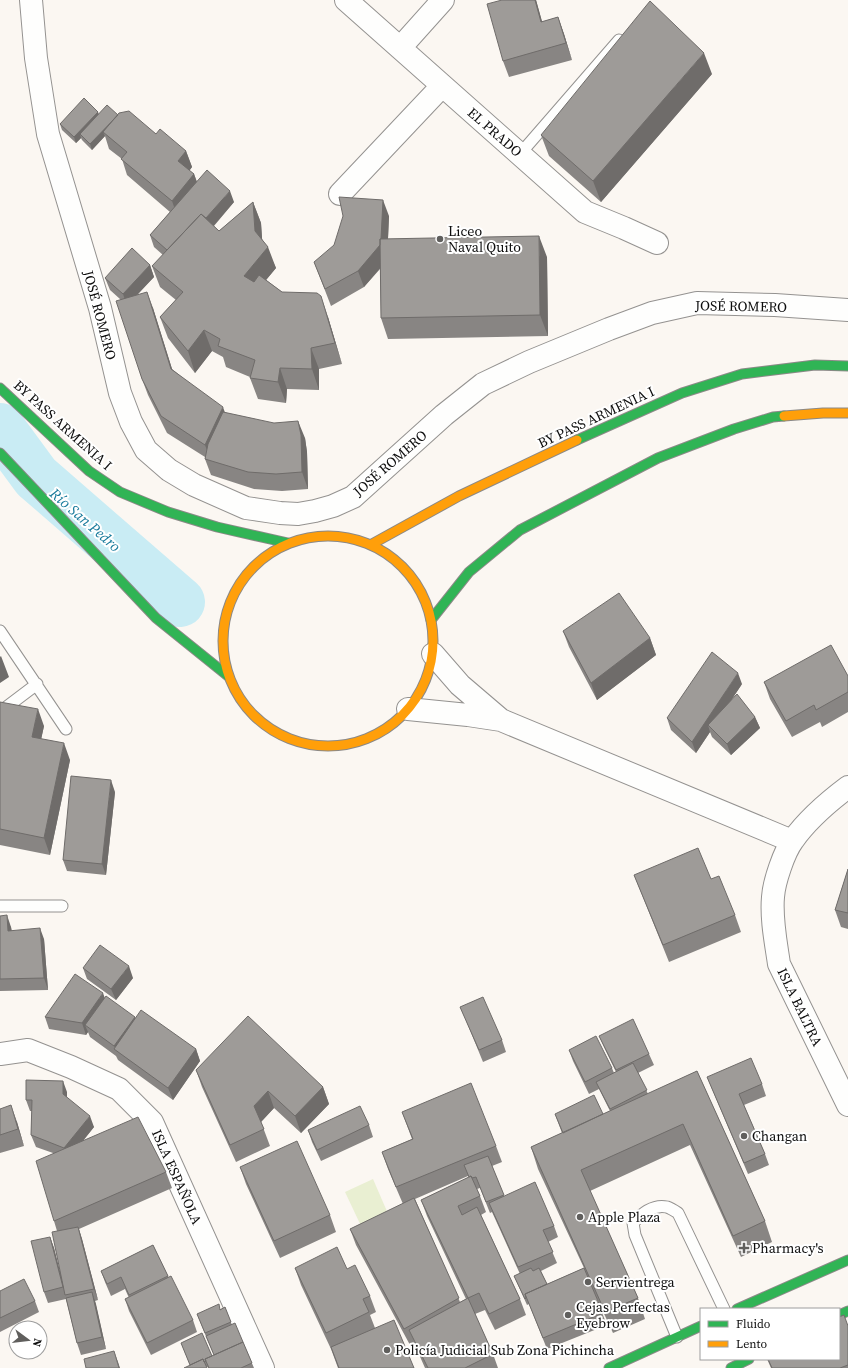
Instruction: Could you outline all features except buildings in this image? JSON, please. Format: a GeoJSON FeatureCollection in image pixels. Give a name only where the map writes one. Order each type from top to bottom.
{"type":"FeatureCollection","features":[{"type":"Feature","properties":{"kind":"main road","name":"BY PASS ARMENIA I"},"geometry":{"type":"LineString","coordinates":[[372,544],[459,496],[624,418],[682,393],[742,374],[815,365],[848,366]]}},
{"type":"Feature","properties":{"kind":"main road","name":"BY PASS ARMENIA I"},"geometry":{"type":"LineString","coordinates":[[0,388],[89,471],[120,492],[168,512],[217,527],[288,543]]}},
{"type":"Feature","properties":{"kind":"main road"},"geometry":{"type":"LineString","coordinates":[[431,620],[469,572],[520,530],[658,458],[734,429],[774,416],[848,413]]}},
{"type":"Feature","properties":{"kind":"main road"},"geometry":{"type":"LineString","coordinates":[[0,453],[156,618],[228,676]]}},
{"type":"Feature","properties":{"kind":"main road"},"geometry":{"type":"LineString","coordinates":[[330,535],[352,537],[372,544],[404,567],[417,583],[426,600],[431,620],[432,654],[424,683],[408,709],[385,730],[356,743],[324,747],[293,741],[265,727],[243,704],[228,676],[222,644],[226,612],[240,583],[261,559],[288,543],[308,537],[330,535]]}},
{"type":"Feature","properties":{"kind":"main road"},"geometry":{"type":"LineString","coordinates":[[740,1308],[848,1260]]}},
{"type":"Feature","properties":{"kind":"main road"},"geometry":{"type":"LineString","coordinates":[[609,1368],[700,1326]]}},
{"type":"Feature","properties":{"kind":"main road"},"geometry":{"type":"LineString","coordinates":[[731,1368],[747,1360]]}},
{"type":"Feature","properties":{"kind":"street","name":"JOSÉ ROMERO"},"geometry":{"type":"LineString","coordinates":[[31,0],[36,58],[48,134],[100,308],[120,393],[131,422],[146,450],[169,470],[194,485],[246,508],[298,514],[333,506],[353,497],[444,415],[483,384],[529,362],[652,313],[697,303],[775,305],[848,310]]}},
{"type":"Feature","properties":{"kind":"street","name":"EL PRADO"},"geometry":{"type":"LineString","coordinates":[[346,0],[585,212],[657,243]]}},
{"type":"Feature","properties":{"kind":"street"},"geometry":{"type":"LineString","coordinates":[[400,48],[443,0]]}},
{"type":"Feature","properties":{"kind":"street"},"geometry":{"type":"LineString","coordinates":[[340,194],[442,86]]}},
{"type":"Feature","properties":{"kind":"street"},"geometry":{"type":"LineString","coordinates":[[432,654],[460,685],[501,720]]}},
{"type":"Feature","properties":{"kind":"street"},"geometry":{"type":"LineString","coordinates":[[408,709],[501,720],[792,841]]}},
{"type":"Feature","properties":{"kind":"street","name":"ISLA BALTRA"},"geometry":{"type":"LineString","coordinates":[[848,786],[829,801],[792,841],[781,867],[773,897],[776,944],[779,964],[848,1105]]}},
{"type":"Feature","properties":{"kind":"street","name":"ISLA ESPAÑOLA"},"geometry":{"type":"LineString","coordinates":[[0,1054],[28,1050],[71,1067],[119,1089],[152,1122],[263,1368]]}},
{"type":"Feature","properties":{"kind":"lane"},"geometry":{"type":"LineString","coordinates":[[520,154],[628,30]]}},
{"type":"Feature","properties":{"kind":"lane"},"geometry":{"type":"LineString","coordinates":[[0,631],[66,729]]}},
{"type":"Feature","properties":{"kind":"lane"},"geometry":{"type":"LineString","coordinates":[[0,712],[37,684]]}},
{"type":"Feature","properties":{"kind":"lane"},"geometry":{"type":"LineString","coordinates":[[0,906],[62,906]]}},
{"type":"Feature","properties":{"kind":"lane"},"geometry":{"type":"LineString","coordinates":[[677,1337],[635,1236],[633,1223],[640,1215],[654,1208],[660,1207],[667,1207],[678,1213],[724,1308]]}},
{"type":"Feature","properties":{"kind":"green space"},"geometry":{"type":"Polygon","coordinates":[[[373,1179],[389,1216],[362,1228],[345,1192],[373,1179]]]}},
{"type":"Feature","properties":{"kind":"waterway","name":"Río San Pedro"},"geometry":{"type":"LineString","coordinates":[[0,428],[36,477],[180,602]]}},
{"type":"Feature","properties":{"kind":"traffic: fast"},"geometry":{"type":"LineString","coordinates":[[577,440],[682,393],[742,374],[815,365],[848,366]]}},
{"type":"Feature","properties":{"kind":"traffic: fast"},"geometry":{"type":"LineString","coordinates":[[0,388],[89,471],[120,492],[168,512],[217,527],[288,543]]}},
{"type":"Feature","properties":{"kind":"traffic: fast"},"geometry":{"type":"LineString","coordinates":[[431,620],[469,572],[520,530],[658,458],[734,429],[773,417],[784,416]]}},
{"type":"Feature","properties":{"kind":"traffic: fast"},"geometry":{"type":"LineString","coordinates":[[0,453],[156,618],[228,676]]}},
{"type":"Feature","properties":{"kind":"traffic: fast"},"geometry":{"type":"LineString","coordinates":[[739,1308],[848,1260]]}},
{"type":"Feature","properties":{"kind":"traffic: fast"},"geometry":{"type":"LineString","coordinates":[[840,1315],[848,1311]]}},
{"type":"Feature","properties":{"kind":"traffic: fast"},"geometry":{"type":"LineString","coordinates":[[609,1368],[700,1326]]}},
{"type":"Feature","properties":{"kind":"traffic: fast"},"geometry":{"type":"LineString","coordinates":[[731,1368],[747,1360]]}},
{"type":"Feature","properties":{"kind":"traffic: slow"},"geometry":{"type":"LineString","coordinates":[[784,416],[848,413]]}},
{"type":"Feature","properties":{"kind":"traffic: slow"},"geometry":{"type":"LineString","coordinates":[[372,544],[459,496],[577,440]]}},
{"type":"Feature","properties":{"kind":"traffic: slow"},"geometry":{"type":"LineString","coordinates":[[318,536],[338,536],[359,540],[378,548],[395,560],[409,574],[421,591],[429,610],[433,631],[433,641],[433,651],[429,672],[421,691],[409,708],[395,722],[378,734],[359,742],[338,746],[318,746],[297,742],[278,734],[261,722],[247,708],[235,691],[227,672],[223,651],[223,631],[227,610],[235,591],[247,574],[261,560],[278,548],[297,540],[318,536]]}},
{"type":"Feature","properties":{"kind":"place","name":"Liceo Naval Quito"},"geometry":{"type":"Point","coordinates":[440,239]}},
{"type":"Feature","properties":{"kind":"place","name":"Changan"},"geometry":{"type":"Point","coordinates":[744,1136]}},
{"type":"Feature","properties":{"kind":"place","name":"Apple Plaza"},"geometry":{"type":"Point","coordinates":[580,1217]}},
{"type":"Feature","properties":{"kind":"place","name":"Pharmacy's"},"geometry":{"type":"Point","coordinates":[744,1248]}},
{"type":"Feature","properties":{"kind":"place","name":"Servientrega"},"geometry":{"type":"Point","coordinates":[588,1282]}},
{"type":"Feature","properties":{"kind":"place","name":"Cejas Perfectas Eyebrow"},"geometry":{"type":"Point","coordinates":[568,1315]}},
{"type":"Feature","properties":{"kind":"place","name":"Policía Judicial Sub Zona Pichincha"},"geometry":{"type":"Point","coordinates":[387,1350]}}]}
